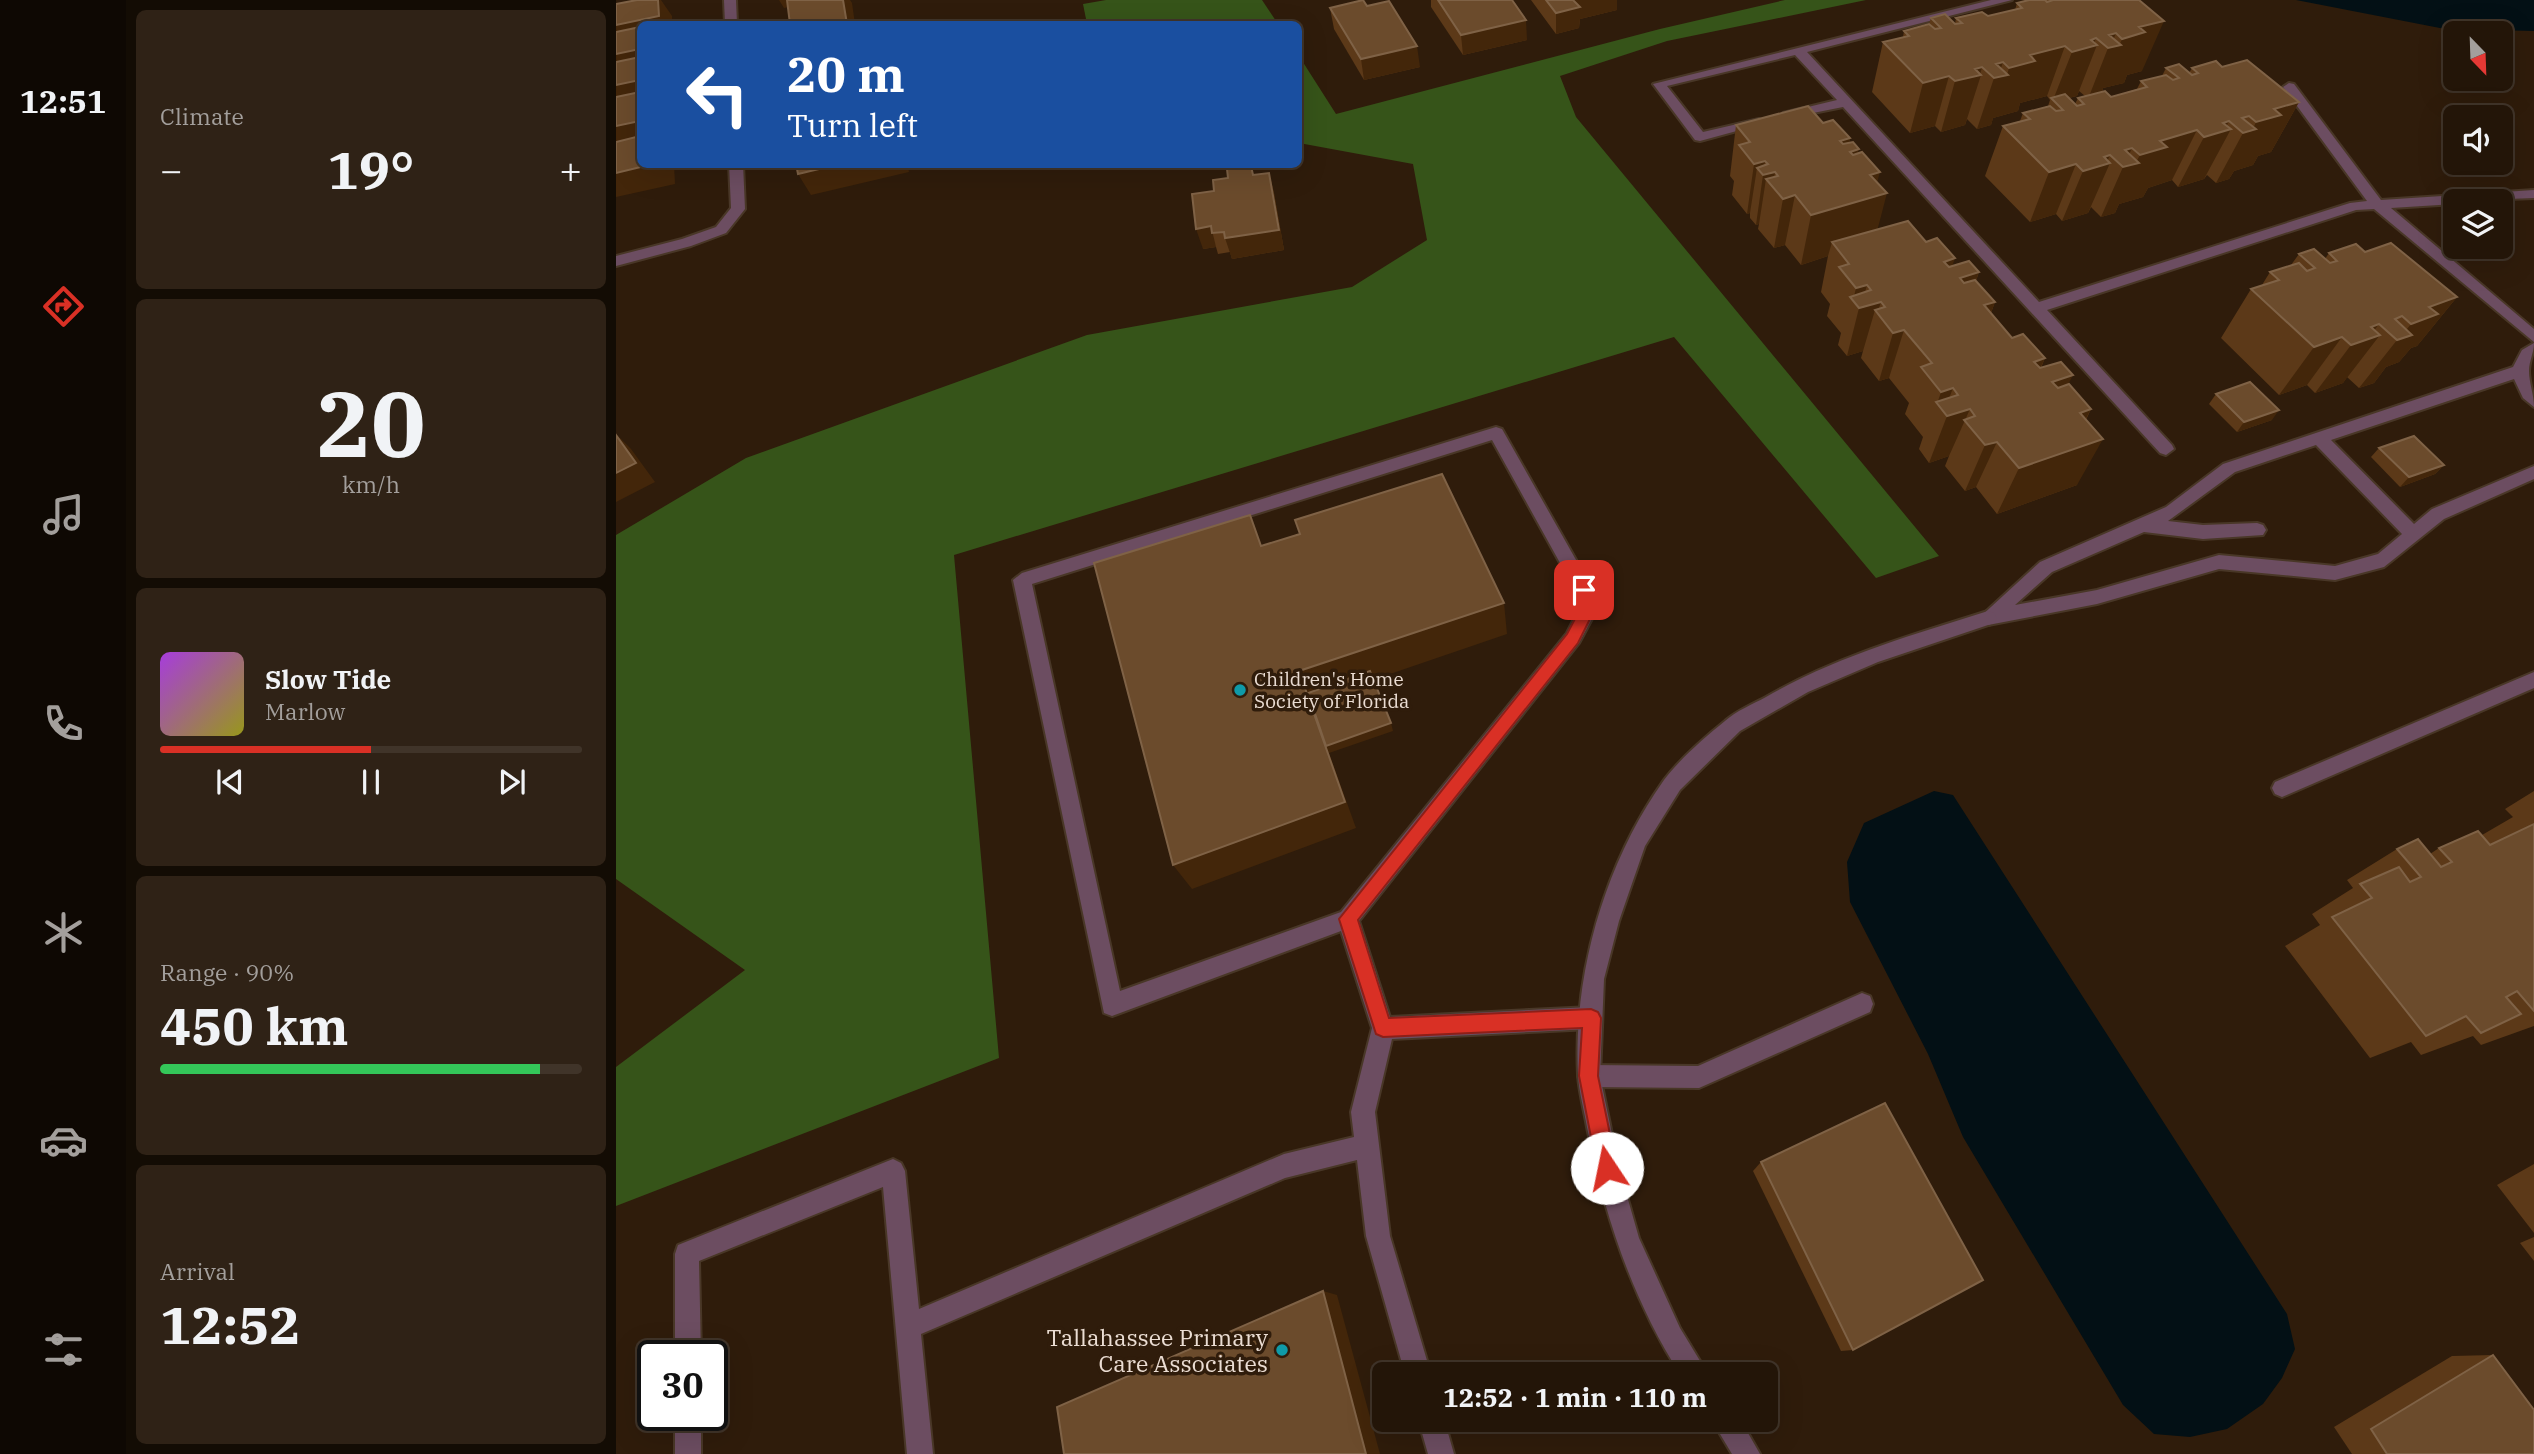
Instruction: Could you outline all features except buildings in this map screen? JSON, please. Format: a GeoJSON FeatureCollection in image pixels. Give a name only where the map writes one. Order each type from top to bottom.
{"type":"FeatureCollection","features":[{"type":"Feature","properties":{"kind":"street"},"geometry":{"type":"LineString","coordinates":[[730,0],[731,21]]}},
{"type":"Feature","properties":{"kind":"street"},"geometry":{"type":"LineString","coordinates":[[1846,102],[1700,137],[1659,84],[2006,0]]}},
{"type":"Feature","properties":{"kind":"street"},"geometry":{"type":"LineString","coordinates":[[1798,50],[2166,449]]}},
{"type":"Feature","properties":{"kind":"street"},"geometry":{"type":"LineString","coordinates":[[2289,87],[2377,204],[2534,337]]}},
{"type":"Feature","properties":{"kind":"street"},"geometry":{"type":"LineString","coordinates":[[616,261],[686,243],[721,230],[738,209],[736,168]]}},
{"type":"Feature","properties":{"kind":"street"},"geometry":{"type":"LineString","coordinates":[[2036,308],[2355,206],[2534,194]]}},
{"type":"Feature","properties":{"kind":"street"},"geometry":{"type":"LineString","coordinates":[[2534,348],[2523,356],[2519,371],[2524,388],[2534,401]]}},
{"type":"Feature","properties":{"kind":"street"},"geometry":{"type":"LineString","coordinates":[[1988,618],[2046,567],[2172,512],[2229,468],[2519,371]]}},
{"type":"Feature","properties":{"kind":"street"},"geometry":{"type":"LineString","coordinates":[[1496,433],[1584,590],[1585,615],[1573,638],[1348,919],[1112,1005],[1022,580],[1496,433]]}},
{"type":"Feature","properties":{"kind":"street"},"geometry":{"type":"LineString","coordinates":[[2319,438],[2414,535]]}},
{"type":"Feature","properties":{"kind":"street"},"geometry":{"type":"LineString","coordinates":[[1687,1362],[1671,1337],[1627,1240],[1607,1168],[1589,1076],[1593,979],[1608,921],[1636,842],[1673,784],[1733,725],[1801,687],[1872,656],[1988,618],[2097,597],[2219,562],[2335,573],[2384,560],[2438,514],[2534,472]]}},
{"type":"Feature","properties":{"kind":"street"},"geometry":{"type":"LineString","coordinates":[[2142,525],[2203,532],[2257,530]]}},
{"type":"Feature","properties":{"kind":"street"},"geometry":{"type":"LineString","coordinates":[[2282,788],[2534,680]]}},
{"type":"Feature","properties":{"kind":"street"},"geometry":{"type":"LineString","coordinates":[[1348,919],[1383,1028],[1363,1112],[1378,1236],[1415,1362]]}},
{"type":"Feature","properties":{"kind":"street"},"geometry":{"type":"LineString","coordinates":[[1589,1076],[1699,1077],[1862,1004]]}},
{"type":"Feature","properties":{"kind":"street"},"geometry":{"type":"LineString","coordinates":[[1383,1028],[1591,1018]]}},
{"type":"Feature","properties":{"kind":"street"},"geometry":{"type":"LineString","coordinates":[[907,1327],[1284,1166],[1367,1146]]}},
{"type":"Feature","properties":{"kind":"street"},"geometry":{"type":"LineString","coordinates":[[688,1340],[687,1254],[892,1171],[920,1454]]}},
{"type":"Feature","properties":{"kind":"street"},"geometry":{"type":"LineString","coordinates":[[688,1431],[688,1454]]}},
{"type":"Feature","properties":{"kind":"street"},"geometry":{"type":"LineString","coordinates":[[1435,1432],[1441,1454]]}},
{"type":"Feature","properties":{"kind":"street"},"geometry":{"type":"LineString","coordinates":[[1732,1432],[1746,1454]]}},
{"type":"Feature","properties":{"kind":"green space"},"geometry":{"type":"Polygon","coordinates":[[[1106,0],[1262,0],[1276,21],[1086,21],[1083,4],[1106,0]]]}},
{"type":"Feature","properties":{"kind":"green space"},"geometry":{"type":"Polygon","coordinates":[[[1785,0],[1866,0],[1667,41],[1560,76],[1576,117],[1939,556],[1876,578],[1674,337],[954,555],[999,1058],[616,1206],[616,1067],[745,970],[616,879],[616,535],[746,458],[1087,335],[1352,287],[1427,240],[1413,164],[1302,144],[1302,61],[1336,114],[1660,29],[1785,0]]]}},
{"type":"Feature","properties":{"kind":"shaded area"},"geometry":{"type":"Polygon","coordinates":[[[2296,0],[2534,0],[2534,31],[2513,31],[2513,21],[2443,21],[2443,29],[2296,0]]]}},
{"type":"Feature","properties":{"kind":"shaded area"},"geometry":{"type":"Polygon","coordinates":[[[1934,791],[1953,795],[2287,1314],[2295,1349],[2282,1378],[2263,1404],[2227,1429],[2190,1437],[2154,1434],[2123,1405],[1963,1137],[1928,1054],[1850,902],[1847,862],[1864,823],[1934,791]]]}},
{"type":"Feature","properties":{"kind":"place","name":"Children's Home Society of Florida"},"geometry":{"type":"Point","coordinates":[1240,690]}},
{"type":"Feature","properties":{"kind":"place","name":"Tallahassee Primary Care Associates"},"geometry":{"type":"Point","coordinates":[1282,1350]}},
{"type":"Feature","properties":{"kind":"route"},"geometry":{"type":"LineString","coordinates":[[1584,590],[1585,615],[1573,638],[1348,919],[1369,976],[1383,1028],[1591,1018],[1589,1076],[1607,1168]]}}]}
